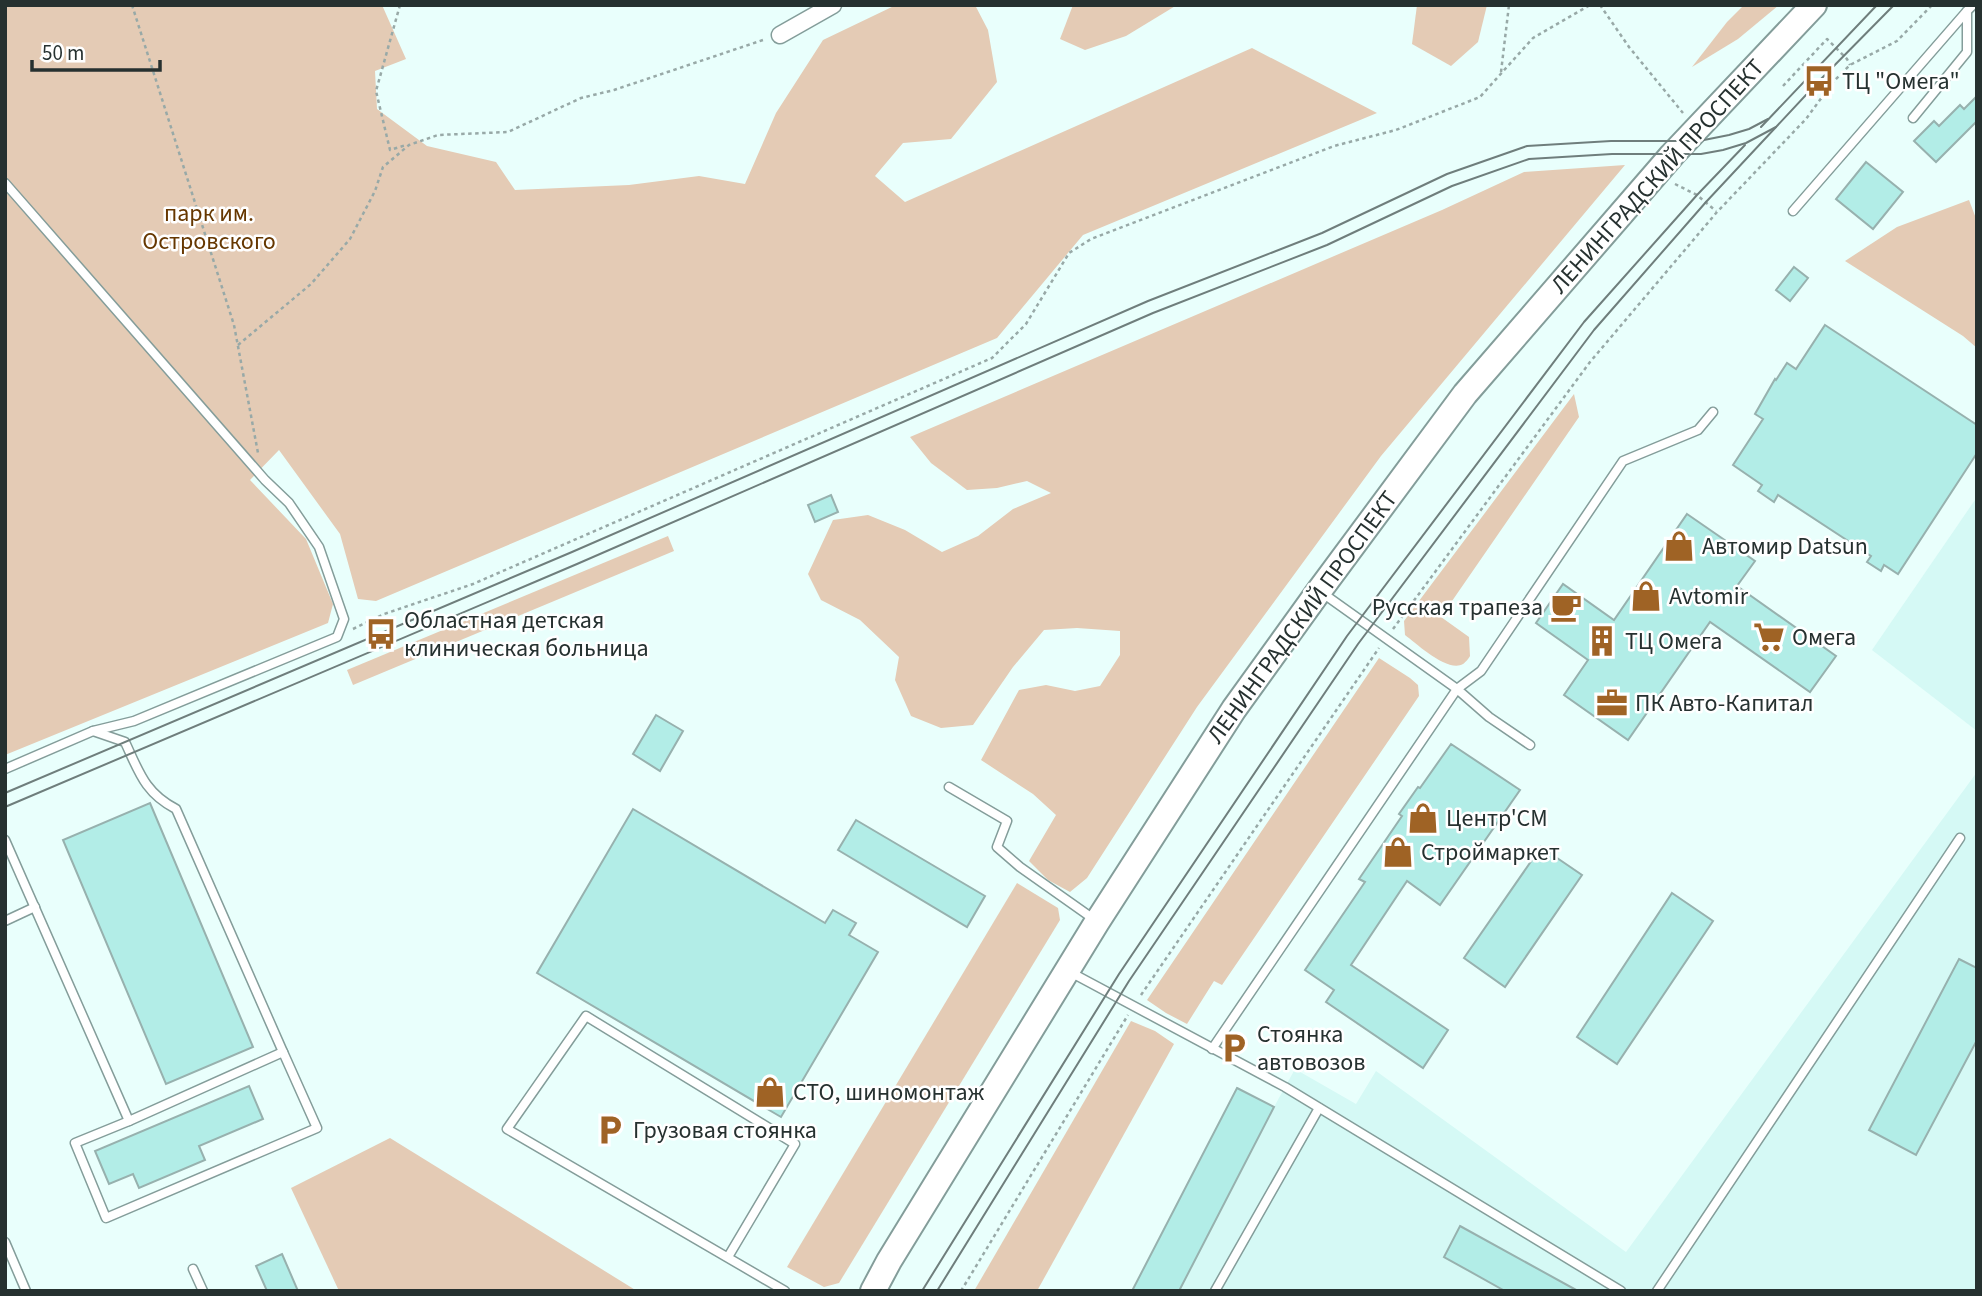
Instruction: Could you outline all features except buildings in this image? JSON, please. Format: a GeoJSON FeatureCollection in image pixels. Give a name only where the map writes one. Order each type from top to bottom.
{"type":"FeatureCollection","features":[{"type":"Feature","properties":{"kind":"main road","name":"ЛЕНИНГРАДСКИЙ ПРОСПЕКТ"},"geometry":{"type":"LineString","coordinates":[[873,1291],[1097,922],[1234,709],[1319,591],[1465,394],[1672,155],[1814,5]]}},
{"type":"Feature","properties":{"kind":"street"},"geometry":{"type":"LineString","coordinates":[[780,35],[833,5]]}},
{"type":"Feature","properties":{"kind":"lane"},"geometry":{"type":"LineString","coordinates":[[1913,118],[1967,52],[1970,8]]}},
{"type":"Feature","properties":{"kind":"lane"},"geometry":{"type":"LineString","coordinates":[[1793,211],[1970,8]]}},
{"type":"Feature","properties":{"kind":"lane"},"geometry":{"type":"LineString","coordinates":[[5,183],[265,480],[289,503],[318,547],[344,619],[337,637],[134,721],[93,730],[5,769]]}},
{"type":"Feature","properties":{"kind":"lane"},"geometry":{"type":"LineString","coordinates":[[1212,1049],[1457,689],[1481,671],[1623,461],[1698,430],[1713,412]]}},
{"type":"Feature","properties":{"kind":"lane"},"geometry":{"type":"LineString","coordinates":[[1319,591],[1457,689],[1489,717],[1530,745]]}},
{"type":"Feature","properties":{"kind":"lane"},"geometry":{"type":"LineString","coordinates":[[93,730],[124,742],[149,789],[161,801],[176,809],[317,1128],[106,1218],[75,1143],[283,1052]]}},
{"type":"Feature","properties":{"kind":"lane"},"geometry":{"type":"LineString","coordinates":[[949,787],[1007,821],[997,846],[1020,867],[1097,922]]}},
{"type":"Feature","properties":{"kind":"lane"},"geometry":{"type":"LineString","coordinates":[[1657,1291],[1960,838]]}},
{"type":"Feature","properties":{"kind":"lane"},"geometry":{"type":"LineString","coordinates":[[5,840],[129,1121]]}},
{"type":"Feature","properties":{"kind":"lane"},"geometry":{"type":"LineString","coordinates":[[5,921],[35,907]]}},
{"type":"Feature","properties":{"kind":"lane"},"geometry":{"type":"LineString","coordinates":[[1067,971],[1285,1087],[1621,1291]]}},
{"type":"Feature","properties":{"kind":"lane"},"geometry":{"type":"LineString","coordinates":[[728,1257],[795,1144],[586,1016],[507,1129],[785,1291]]}},
{"type":"Feature","properties":{"kind":"lane"},"geometry":{"type":"LineString","coordinates":[[1214,1291],[1319,1108]]}},
{"type":"Feature","properties":{"kind":"lane"},"geometry":{"type":"LineString","coordinates":[[5,1242],[26,1291]]}},
{"type":"Feature","properties":{"kind":"lane"},"geometry":{"type":"LineString","coordinates":[[193,1269],[203,1291]]}},
{"type":"Feature","properties":{"kind":"path"},"geometry":{"type":"LineString","coordinates":[[132,5],[234,325],[265,480]]}},
{"type":"Feature","properties":{"kind":"path"},"geometry":{"type":"LineString","coordinates":[[400,5],[376,90],[390,150],[438,135],[508,132],[581,99],[780,35]]}},
{"type":"Feature","properties":{"kind":"path"},"geometry":{"type":"LineString","coordinates":[[1501,73],[1508,5]]}},
{"type":"Feature","properties":{"kind":"path"},"geometry":{"type":"LineString","coordinates":[[337,637],[384,614],[486,578],[992,358],[1026,324],[1069,253],[1091,239],[1334,146],[1396,130],[1480,97],[1533,37],[1590,5]]}},
{"type":"Feature","properties":{"kind":"path"},"geometry":{"type":"LineString","coordinates":[[1600,5],[1629,47],[1683,113]]}},
{"type":"Feature","properties":{"kind":"path"},"geometry":{"type":"LineString","coordinates":[[961,1291],[1133,1006],[1386,638],[1590,362],[1717,212],[1807,119],[1833,82],[1850,65],[1896,41],[1931,5]]}},
{"type":"Feature","properties":{"kind":"path"},"geometry":{"type":"LineString","coordinates":[[1783,86],[1827,39],[1850,65]]}},
{"type":"Feature","properties":{"kind":"path"},"geometry":{"type":"LineString","coordinates":[[237,345],[311,284],[350,239],[375,191],[383,167],[409,145]]}},
{"type":"Feature","properties":{"kind":"path"},"geometry":{"type":"LineString","coordinates":[[1675,184],[1697,195],[1717,212]]}},
{"type":"Feature","properties":{"kind":"shaded area"},"geometry":{"type":"Polygon","coordinates":[[[1977,497],[1977,731],[1872,650],[1977,497]]]}},
{"type":"Feature","properties":{"kind":"shaded area"},"geometry":{"type":"Polygon","coordinates":[[[1977,772],[1977,1291],[1132,1291],[1237,1088],[1274,1107],[1295,1069],[1356,1104],[1376,1071],[1626,1252],[1977,772]]]}},
{"type":"Feature","properties":{"kind":"green space","name":"парк им. Островского"},"geometry":{"type":"Polygon","coordinates":[[[5,5],[382,5],[406,59],[375,71],[377,109],[427,146],[496,162],[515,190],[629,185],[699,176],[745,184],[776,113],[823,40],[896,5],[975,5],[988,30],[997,82],[951,139],[903,143],[875,176],[905,202],[1252,48],[1377,113],[1083,235],[997,338],[376,601],[358,599],[340,534],[279,450],[250,480],[306,539],[333,604],[328,623],[5,755],[5,5]]]}},
{"type":"Feature","properties":{"kind":"green space"},"geometry":{"type":"Polygon","coordinates":[[[1073,5],[1177,5],[1126,36],[1085,50],[1060,39],[1073,5]]]}},
{"type":"Feature","properties":{"kind":"green space"},"geometry":{"type":"Polygon","coordinates":[[[1417,5],[1487,5],[1478,42],[1451,66],[1412,44],[1417,5]]]}},
{"type":"Feature","properties":{"kind":"green space"},"geometry":{"type":"Polygon","coordinates":[[[1744,5],[1779,5],[1738,39],[1692,67],[1727,22],[1744,5]]]}},
{"type":"Feature","properties":{"kind":"green space"},"geometry":{"type":"Polygon","coordinates":[[[1625,165],[1381,456],[1197,707],[1087,878],[1070,892],[1048,880],[1029,861],[1056,815],[1033,794],[981,760],[1019,690],[1046,685],[1075,691],[1100,686],[1120,655],[1120,631],[1077,628],[1044,630],[1013,667],[973,725],[941,728],[911,716],[895,680],[899,657],[860,620],[821,600],[808,574],[833,520],[868,515],[905,530],[942,552],[978,536],[1013,509],[1051,493],[1027,481],[997,488],[967,490],[931,463],[910,437],[1442,210],[1524,172],[1625,165]]]}},
{"type":"Feature","properties":{"kind":"green space"},"geometry":{"type":"Polygon","coordinates":[[[1969,200],[1977,221],[1977,348],[1963,336],[1845,261],[1897,227],[1969,200]]]}},
{"type":"Feature","properties":{"kind":"green space"},"geometry":{"type":"Polygon","coordinates":[[[1574,394],[1579,417],[1441,617],[1469,637],[1470,656],[1457,666],[1449,665],[1405,635],[1404,621],[1574,394]]]}},
{"type":"Feature","properties":{"kind":"green space"},"geometry":{"type":"Polygon","coordinates":[[[668,536],[674,551],[353,685],[347,670],[668,536]]]}},
{"type":"Feature","properties":{"kind":"green space"},"geometry":{"type":"Polygon","coordinates":[[[1379,658],[1418,685],[1419,696],[1222,985],[1214,981],[1187,1024],[1166,1013],[1147,1000],[1379,658]]]}},
{"type":"Feature","properties":{"kind":"green space"},"geometry":{"type":"Polygon","coordinates":[[[1017,883],[1058,908],[1060,920],[839,1283],[824,1287],[787,1267],[1017,883]]]}},
{"type":"Feature","properties":{"kind":"green space"},"geometry":{"type":"Polygon","coordinates":[[[1131,1021],[1155,1031],[1174,1044],[1037,1291],[974,1291],[1131,1021]]]}},
{"type":"Feature","properties":{"kind":"green space"},"geometry":{"type":"Polygon","coordinates":[[[390,1138],[637,1291],[339,1291],[291,1188],[390,1138]]]}},
{"type":"Feature","properties":{"kind":"tram line"},"geometry":{"type":"LineString","coordinates":[[1761,127],[1877,5]]}},
{"type":"Feature","properties":{"kind":"tram line"},"geometry":{"type":"LineString","coordinates":[[937,1291],[1129,981],[1358,644],[1594,330],[1706,202],[1894,5]]}},
{"type":"Feature","properties":{"kind":"tram line"},"geometry":{"type":"LineString","coordinates":[[5,793],[572,552],[1148,301],[1322,233],[1447,174],[1527,146],[1611,141],[1699,141],[1749,129],[1768,119]]}},
{"type":"Feature","properties":{"kind":"tram line"},"geometry":{"type":"LineString","coordinates":[[5,807],[577,564],[1153,313],[1327,245],[1452,186],[1529,159],[1612,154],[1701,154],[1723,150],[1746,143],[1776,127]]}},
{"type":"Feature","properties":{"kind":"tram line"},"geometry":{"type":"LineString","coordinates":[[922,1291],[1119,974],[1347,636],[1584,322],[1745,145]]}},
{"type":"Feature","properties":{"kind":"place","name":"ТЦ \"Омега\""},"geometry":{"type":"Point","coordinates":[1819,81]}},
{"type":"Feature","properties":{"kind":"place","name":"Автомир Datsun"},"geometry":{"type":"Point","coordinates":[1679,546]}},
{"type":"Feature","properties":{"kind":"place","name":"Avtomir"},"geometry":{"type":"Point","coordinates":[1646,596]}},
{"type":"Feature","properties":{"kind":"place","name":"Русская трапеза"},"geometry":{"type":"Point","coordinates":[1566,607]}},
{"type":"Feature","properties":{"kind":"place","name":"Областная детская клиническая больница"},"geometry":{"type":"Point","coordinates":[381,634]}},
{"type":"Feature","properties":{"kind":"place","name":"Омега"},"geometry":{"type":"Point","coordinates":[1769,637]}},
{"type":"Feature","properties":{"kind":"place","name":"ТЦ Омега"},"geometry":{"type":"Point","coordinates":[1602,641]}},
{"type":"Feature","properties":{"kind":"place","name":"ПК Авто-Капитал"},"geometry":{"type":"Point","coordinates":[1612,703]}},
{"type":"Feature","properties":{"kind":"place","name":"Центр'СМ"},"geometry":{"type":"Point","coordinates":[1423,818]}},
{"type":"Feature","properties":{"kind":"place","name":"Строймаркет"},"geometry":{"type":"Point","coordinates":[1398,852]}},
{"type":"Feature","properties":{"kind":"place","name":"Стоянка автовозов"},"geometry":{"type":"Point","coordinates":[1234,1048]}},
{"type":"Feature","properties":{"kind":"place","name":"СТО, шиномонтаж"},"geometry":{"type":"Point","coordinates":[770,1092]}},
{"type":"Feature","properties":{"kind":"place","name":"Грузовая стоянка"},"geometry":{"type":"Point","coordinates":[610,1130]}}]}
